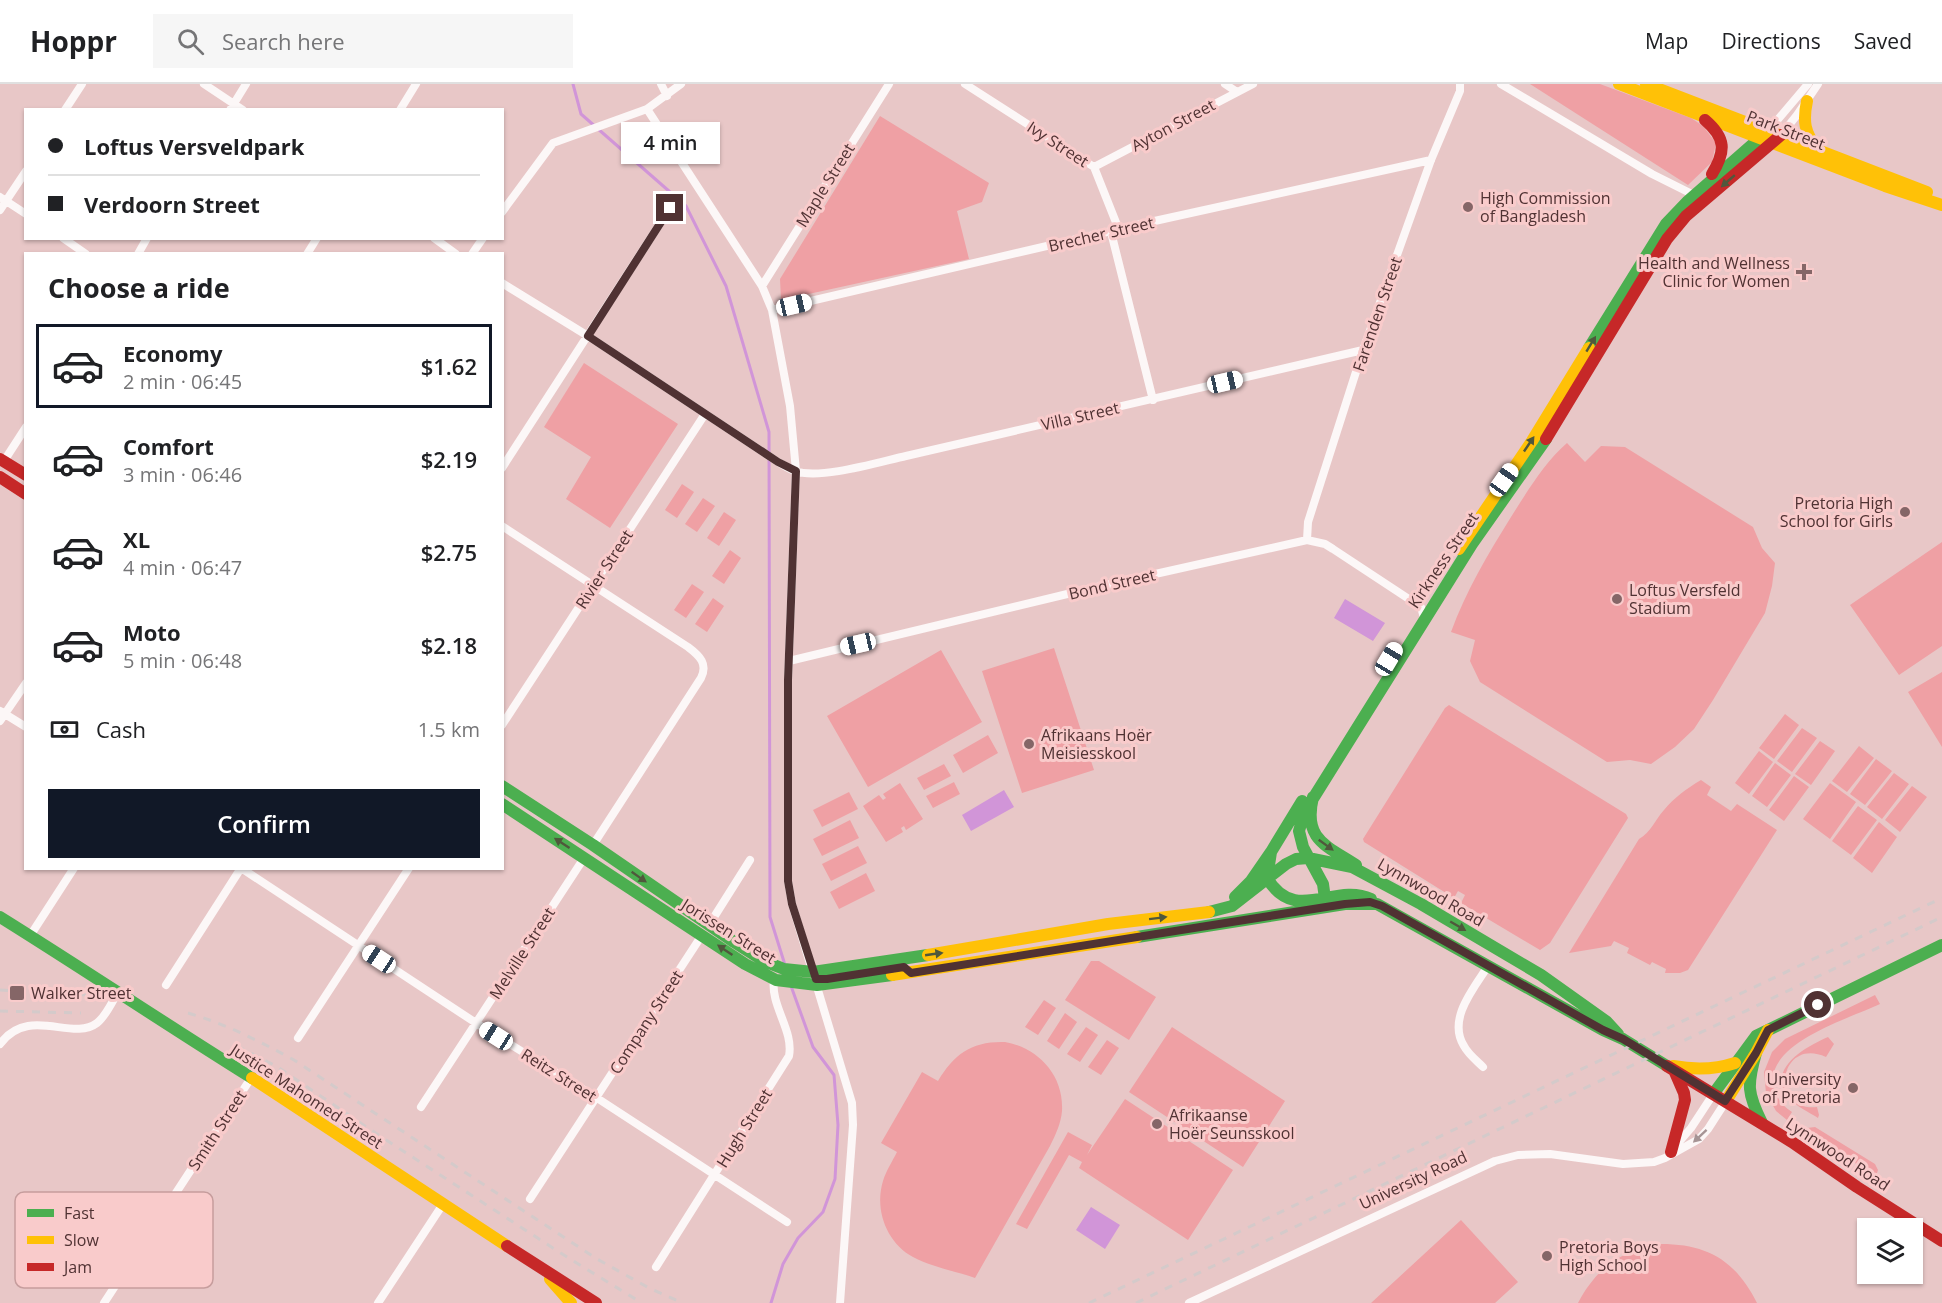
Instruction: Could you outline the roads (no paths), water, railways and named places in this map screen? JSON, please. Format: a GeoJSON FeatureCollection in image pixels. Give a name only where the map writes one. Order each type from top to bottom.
{"type":"FeatureCollection","features":[{"type":"Feature","properties":{"kind":"main road","name":"Park Street"},"geometry":{"type":"LineString","coordinates":[[1619,84],[1684,108],[1821,151],[1942,199]]}},
{"type":"Feature","properties":{"kind":"main road","name":"Park Street"},"geometry":{"type":"LineString","coordinates":[[1646,84],[1885,186],[1942,205]]}},
{"type":"Feature","properties":{"kind":"main road"},"geometry":{"type":"LineString","coordinates":[[1807,101],[1804,111],[1804,128],[1810,141],[1821,151]]}},
{"type":"Feature","properties":{"kind":"main road"},"geometry":{"type":"LineString","coordinates":[[1684,108],[1713,126],[1720,135],[1723,145],[1720,162],[1700,194]]}},
{"type":"Feature","properties":{"kind":"main road","name":"Kirkness Street"},"geometry":{"type":"LineString","coordinates":[[1326,903],[1323,884],[1300,840],[1299,831],[1304,813],[1313,797],[1465,539],[1532,441],[1653,243],[1672,216],[1771,136]]}},
{"type":"Feature","properties":{"kind":"main road","name":"Kirkness Street"},"geometry":{"type":"LineString","coordinates":[[1267,878],[1271,852],[1423,612],[1435,601],[1490,518],[1537,454],[1667,239],[1700,194]]}},
{"type":"Feature","properties":{"kind":"main road"},"geometry":{"type":"LineString","coordinates":[[2,460],[24,474]]}},
{"type":"Feature","properties":{"kind":"main road"},"geometry":{"type":"LineString","coordinates":[[0,477],[24,493]]}},
{"type":"Feature","properties":{"kind":"main road"},"geometry":{"type":"LineString","coordinates":[[1465,539],[1479,524],[1490,518],[1496,492]]}},
{"type":"Feature","properties":{"kind":"main road","name":"Jorissen Street"},"geometry":{"type":"LineString","coordinates":[[504,787],[593,845],[706,930],[745,964],[775,979],[911,973],[1216,926]]}},
{"type":"Feature","properties":{"kind":"main road"},"geometry":{"type":"LineString","coordinates":[[1313,797],[1308,811],[1308,821],[1314,835],[1371,876]]}},
{"type":"Feature","properties":{"kind":"main road","name":"Jorissen Street"},"geometry":{"type":"LineString","coordinates":[[504,805],[584,858],[706,930],[773,965],[812,978],[1108,924],[1209,912],[1223,908]]}},
{"type":"Feature","properties":{"kind":"main road"},"geometry":{"type":"LineString","coordinates":[[1223,908],[1251,881],[1271,852]]}},
{"type":"Feature","properties":{"kind":"main road"},"geometry":{"type":"LineString","coordinates":[[1223,908],[1232,906],[1247,896],[1286,864],[1296,859],[1308,858]]}},
{"type":"Feature","properties":{"kind":"main road","name":"Lynnwood Road"},"geometry":{"type":"LineString","coordinates":[[1308,858],[1352,867],[1371,876],[1541,975],[1607,1022],[1623,1039]]}},
{"type":"Feature","properties":{"kind":"main road"},"geometry":{"type":"LineString","coordinates":[[1267,878],[1281,894],[1295,901],[1326,903]]}},
{"type":"Feature","properties":{"kind":"main road","name":"Lynnwood Road"},"geometry":{"type":"LineString","coordinates":[[1216,926],[1326,903],[1377,904],[1623,1039],[1714,1093],[1942,1240]]}},
{"type":"Feature","properties":{"kind":"main road","name":"Justice Mahomed Street"},"geometry":{"type":"LineString","coordinates":[[0,917],[596,1303]]}},
{"type":"Feature","properties":{"kind":"main road"},"geometry":{"type":"LineString","coordinates":[[1108,924],[1110,941]]}},
{"type":"Feature","properties":{"kind":"main road"},"geometry":{"type":"LineString","coordinates":[[1714,1093],[1756,1036],[1942,945]]}},
{"type":"Feature","properties":{"kind":"main road","name":"University Road"},"geometry":{"type":"LineString","coordinates":[[1725,1101],[1768,1030]]}},
{"type":"Feature","properties":{"kind":"main road"},"geometry":{"type":"LineString","coordinates":[[1756,1053],[1748,1090],[1749,1098],[1762,1124]]}},
{"type":"Feature","properties":{"kind":"main road"},"geometry":{"type":"LineString","coordinates":[[1670,1068],[1706,1071],[1735,1063]]}},
{"type":"Feature","properties":{"kind":"main road"},"geometry":{"type":"LineString","coordinates":[[1668,1155],[1685,1100],[1684,1093],[1670,1068]]}},
{"type":"Feature","properties":{"kind":"main road"},"geometry":{"type":"LineString","coordinates":[[539,1267],[571,1303]]}},
{"type":"Feature","properties":{"kind":"street"},"geometry":{"type":"LineString","coordinates":[[66,108],[82,84]]}},
{"type":"Feature","properties":{"kind":"street"},"geometry":{"type":"LineString","coordinates":[[204,84],[232,106],[246,84]]}},
{"type":"Feature","properties":{"kind":"street"},"geometry":{"type":"LineString","coordinates":[[401,108],[416,84]]}},
{"type":"Feature","properties":{"kind":"street"},"geometry":{"type":"LineString","coordinates":[[661,84],[668,96]]}},
{"type":"Feature","properties":{"kind":"street"},"geometry":{"type":"LineString","coordinates":[[504,209],[553,143],[647,109],[668,96],[681,84]]}},
{"type":"Feature","properties":{"kind":"street","name":"Maple Street"},"geometry":{"type":"LineString","coordinates":[[762,286],[889,84]]}},
{"type":"Feature","properties":{"kind":"street","name":"Ivy Street"},"geometry":{"type":"LineString","coordinates":[[965,84],[1094,167],[1115,231],[1153,400]]}},
{"type":"Feature","properties":{"kind":"street"},"geometry":{"type":"LineString","coordinates":[[1225,84],[1237,92]]}},
{"type":"Feature","properties":{"kind":"street","name":"Ayton Street"},"geometry":{"type":"LineString","coordinates":[[1094,167],[1253,84]]}},
{"type":"Feature","properties":{"kind":"street"},"geometry":{"type":"LineString","coordinates":[[1501,84],[1658,178],[1700,194]]}},
{"type":"Feature","properties":{"kind":"street"},"geometry":{"type":"LineString","coordinates":[[1771,136],[1808,84]]}},
{"type":"Feature","properties":{"kind":"street"},"geometry":{"type":"LineString","coordinates":[[1771,136],[1807,101],[1818,84]]}},
{"type":"Feature","properties":{"kind":"street","name":"Farenden Street"},"geometry":{"type":"LineString","coordinates":[[1307,540],[1308,522],[1363,350],[1431,160],[1462,86]]}},
{"type":"Feature","properties":{"kind":"street"},"geometry":{"type":"LineString","coordinates":[[647,109],[762,286],[772,310],[790,406],[796,471],[789,661],[788,881],[812,978],[852,1103],[852,1153],[840,1303]]}},
{"type":"Feature","properties":{"kind":"street","name":"Brecher Street"},"geometry":{"type":"LineString","coordinates":[[772,310],[1431,160]]}},
{"type":"Feature","properties":{"kind":"street"},"geometry":{"type":"LineString","coordinates":[[0,210],[3,199],[24,173]]}},
{"type":"Feature","properties":{"kind":"street"},"geometry":{"type":"LineString","coordinates":[[3,199],[24,213]]}},
{"type":"Feature","properties":{"kind":"street"},"geometry":{"type":"LineString","coordinates":[[504,465],[670,208]]}},
{"type":"Feature","properties":{"kind":"street"},"geometry":{"type":"LineString","coordinates":[[66,240],[83,252]]}},
{"type":"Feature","properties":{"kind":"street"},"geometry":{"type":"LineString","coordinates":[[437,240],[453,252]]}},
{"type":"Feature","properties":{"kind":"street"},"geometry":{"type":"LineString","coordinates":[[504,284],[588,336],[778,462],[796,471]]}},
{"type":"Feature","properties":{"kind":"street","name":"Villa Street"},"geometry":{"type":"LineString","coordinates":[[796,471],[818,473],[850,468],[1363,350]]}},
{"type":"Feature","properties":{"kind":"street","name":"Rivier Street"},"geometry":{"type":"LineString","coordinates":[[504,722],[705,414]]}},
{"type":"Feature","properties":{"kind":"street"},"geometry":{"type":"LineString","coordinates":[[2,460],[24,430]]}},
{"type":"Feature","properties":{"kind":"street"},"geometry":{"type":"LineString","coordinates":[[504,527],[688,647],[700,657],[705,670],[593,845]]}},
{"type":"Feature","properties":{"kind":"street"},"geometry":{"type":"LineString","coordinates":[[1307,540],[1316,541],[1333,549],[1423,612]]}},
{"type":"Feature","properties":{"kind":"street","name":"Bond Street"},"geometry":{"type":"LineString","coordinates":[[789,661],[1088,589],[1307,540]]}},
{"type":"Feature","properties":{"kind":"street"},"geometry":{"type":"LineString","coordinates":[[24,686],[2,715],[24,726]]}},
{"type":"Feature","properties":{"kind":"street","name":"Melville Street"},"geometry":{"type":"LineString","coordinates":[[421,1107],[584,858]]}},
{"type":"Feature","properties":{"kind":"street","name":"Company Street"},"geometry":{"type":"LineString","coordinates":[[530,1199],[750,860]]}},
{"type":"Feature","properties":{"kind":"street"},"geometry":{"type":"LineString","coordinates":[[30,936],[73,870]]}},
{"type":"Feature","properties":{"kind":"street"},"geometry":{"type":"LineString","coordinates":[[166,985],[240,870]]}},
{"type":"Feature","properties":{"kind":"street","name":"Reitz Street"},"geometry":{"type":"LineString","coordinates":[[243,870],[787,1222]]}},
{"type":"Feature","properties":{"kind":"street"},"geometry":{"type":"LineString","coordinates":[[298,1038],[408,870]]}},
{"type":"Feature","properties":{"kind":"street"},"geometry":{"type":"LineString","coordinates":[[1483,1067],[1464,1048],[1459,1021],[1461,1011],[1488,966]]}},
{"type":"Feature","properties":{"kind":"street","name":"Hugh Street"},"geometry":{"type":"LineString","coordinates":[[656,1267],[789,1056],[787,1035],[773,991],[775,979]]}},
{"type":"Feature","properties":{"kind":"street"},"geometry":{"type":"LineString","coordinates":[[0,1044],[11,1033],[27,1026],[80,1028],[92,1026],[100,1019],[118,992]]}},
{"type":"Feature","properties":{"kind":"street","name":"Smith Street"},"geometry":{"type":"LineString","coordinates":[[177,1192],[251,1078]]}},
{"type":"Feature","properties":{"kind":"street"},"geometry":{"type":"LineString","coordinates":[[1668,1155],[1691,1128],[1714,1093]]}},
{"type":"Feature","properties":{"kind":"street","name":"University Road"},"geometry":{"type":"LineString","coordinates":[[1189,1303],[1495,1161],[1518,1155],[1534,1154],[1560,1155],[1623,1164],[1649,1163],[1699,1138],[1708,1129],[1725,1101]]}},
{"type":"Feature","properties":{"kind":"street"},"geometry":{"type":"LineString","coordinates":[[378,1303],[443,1204]]}},
{"type":"Feature","properties":{"kind":"street","name":"Smith Street"},"geometry":{"type":"LineString","coordinates":[[104,1303],[114,1288]]}},
{"type":"Feature","properties":{"kind":"waterway"},"geometry":{"type":"LineString","coordinates":[[573,84],[581,114],[686,206],[726,286],[769,432],[770,917],[785,965]]}},
{"type":"Feature","properties":{"kind":"waterway"},"geometry":{"type":"LineString","coordinates":[[771,1303],[783,1264],[798,1238],[823,1212],[835,1179],[838,1125],[834,1075],[813,1047],[791,986]]}},
{"type":"Feature","properties":{"kind":"railway"},"geometry":{"type":"LineString","coordinates":[[1089,1303],[1942,898]]}},
{"type":"Feature","properties":{"kind":"railway"},"geometry":{"type":"LineString","coordinates":[[1136,1303],[1942,917]]}},
{"type":"Feature","properties":{"kind":"railway"},"geometry":{"type":"LineString","coordinates":[[0,990],[89,995]]}},
{"type":"Feature","properties":{"kind":"railway"},"geometry":{"type":"LineString","coordinates":[[0,1011],[81,1013]]}},
{"type":"Feature","properties":{"kind":"railway"},"geometry":{"type":"LineString","coordinates":[[188,1013],[216,1022],[294,1060],[597,1259],[649,1288],[683,1303]]}},
{"type":"Feature","properties":{"kind":"railway"},"geometry":{"type":"LineString","coordinates":[[237,1046],[276,1066],[380,1136],[642,1303]]}},
{"type":"Feature","properties":{"kind":"place","name":"High Commission of Bangladesh"},"geometry":{"type":"Point","coordinates":[1468,207]}},
{"type":"Feature","properties":{"kind":"place","name":"Health and Wellness Clinic for Women"},"geometry":{"type":"Point","coordinates":[1804,272]}},
{"type":"Feature","properties":{"kind":"place","name":"Pretoria High School for Girls"},"geometry":{"type":"Point","coordinates":[1905,512]}},
{"type":"Feature","properties":{"kind":"place","name":"Loftus Versfeld Stadium"},"geometry":{"type":"Point","coordinates":[1617,599]}},
{"type":"Feature","properties":{"kind":"place","name":"Afrikaans Hoër Meisiesskool"},"geometry":{"type":"Point","coordinates":[1029,744]}},
{"type":"Feature","properties":{"kind":"place","name":"Walker Street"},"geometry":{"type":"Point","coordinates":[17,993]}},
{"type":"Feature","properties":{"kind":"place","name":"University of Pretoria"},"geometry":{"type":"Point","coordinates":[1853,1088]}},
{"type":"Feature","properties":{"kind":"place","name":"Afrikaanse Hoër Seunsskool"},"geometry":{"type":"Point","coordinates":[1157,1124]}},
{"type":"Feature","properties":{"kind":"place","name":"Pretoria Boys High School"},"geometry":{"type":"Point","coordinates":[1547,1256]}}]}
